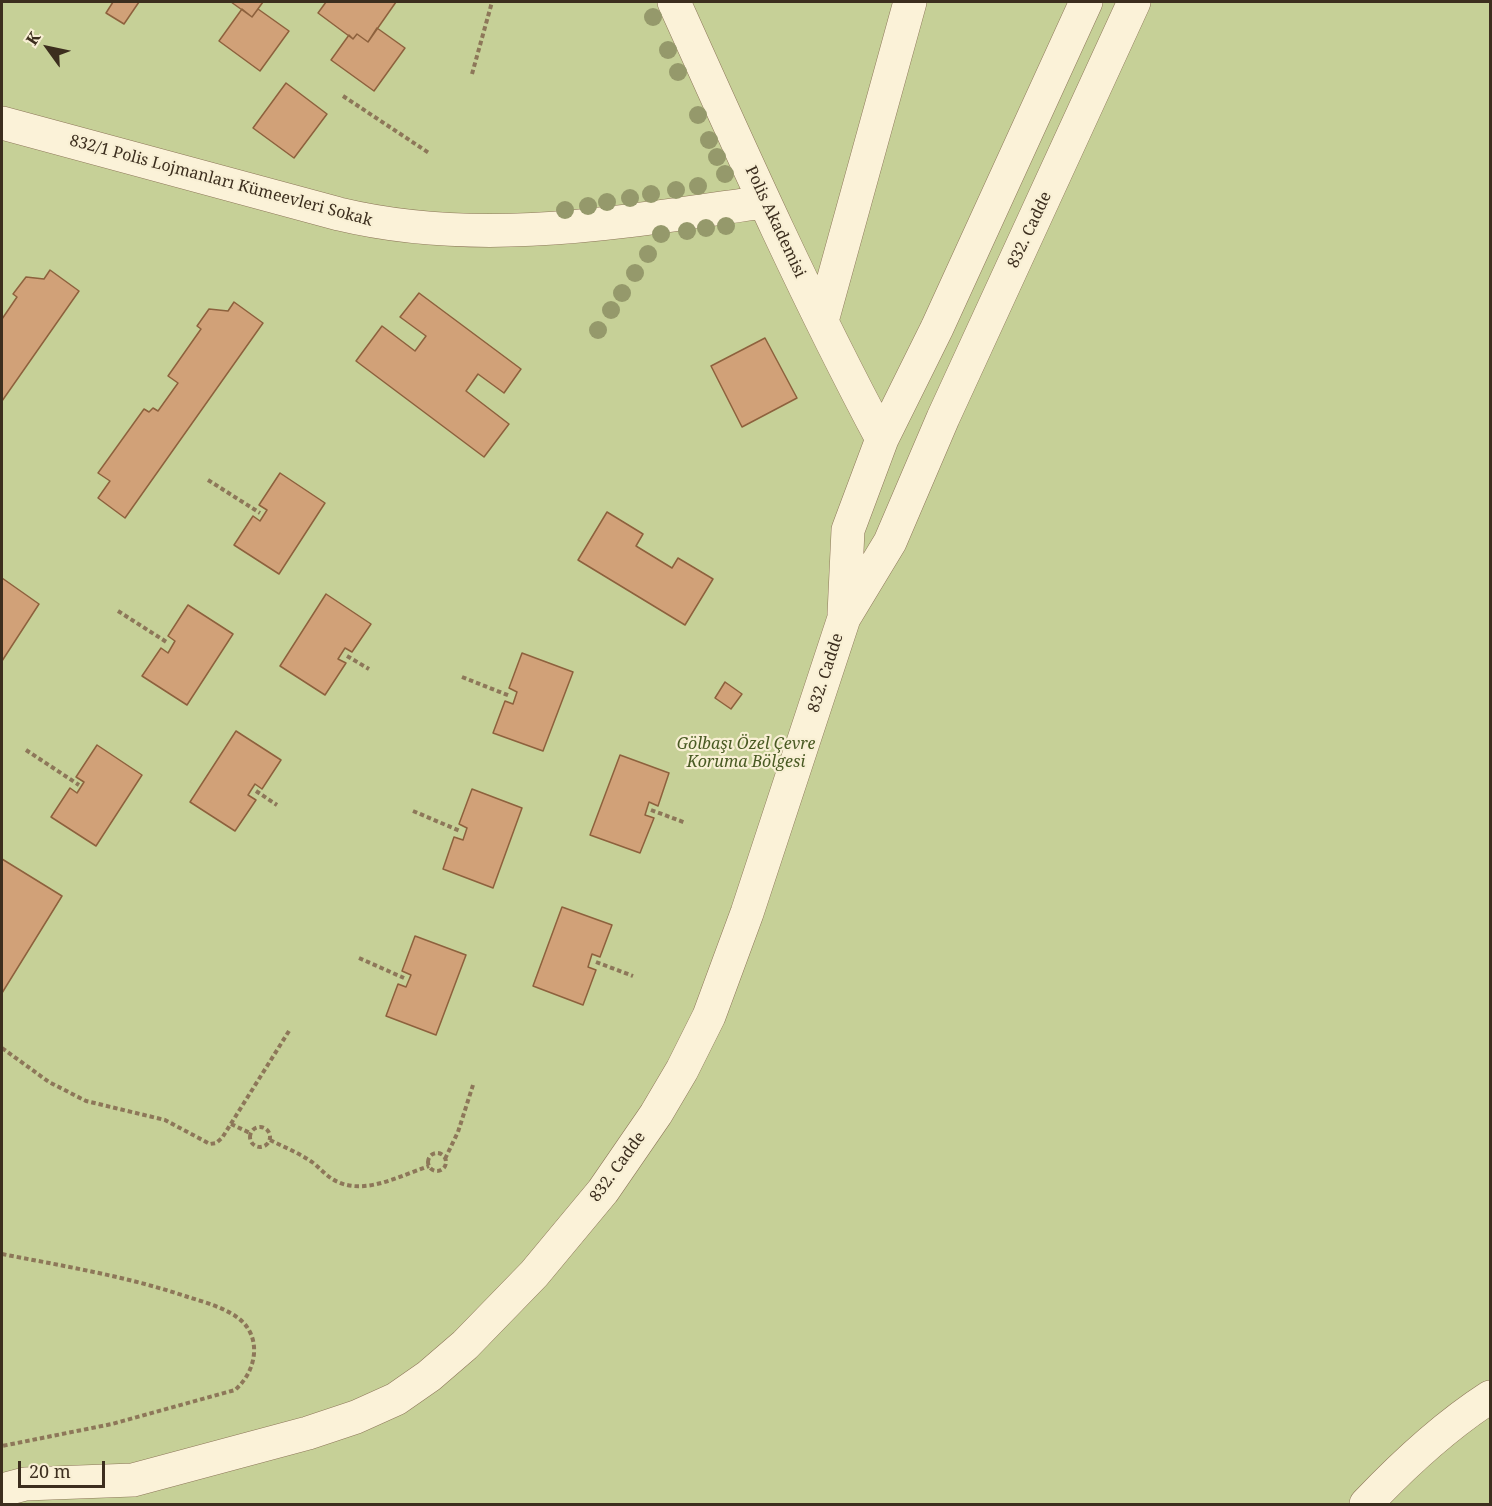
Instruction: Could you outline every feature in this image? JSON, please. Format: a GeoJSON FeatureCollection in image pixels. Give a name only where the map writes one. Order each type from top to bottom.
{"type":"FeatureCollection","features":[{"type":"Feature","properties":{"kind":"street","name":"Polis Akademisi"},"geometry":{"type":"LineString","coordinates":[[674,2],[764,202],[839,358],[882,439]]}},
{"type":"Feature","properties":{"kind":"street"},"geometry":{"type":"LineString","coordinates":[[822,321],[910,2]]}},
{"type":"Feature","properties":{"kind":"street","name":"832. Cadde"},"geometry":{"type":"LineString","coordinates":[[844,618],[848,530],[882,439],[937,328],[1086,2]]}},
{"type":"Feature","properties":{"kind":"street","name":"832. Cadde"},"geometry":{"type":"LineString","coordinates":[[77,1504],[134,1480],[308,1433],[356,1417],[396,1399],[429,1376],[465,1345],[534,1274],[603,1191],[656,1114],[710,1016],[747,913],[844,618],[890,542],[943,418],[1134,2]]}},
{"type":"Feature","properties":{"kind":"street","name":"832/1 Polis Lojmanları Kümeevleri Sokak"},"geometry":{"type":"LineString","coordinates":[[2,123],[339,214],[394,225],[491,231],[544,230],[638,220],[764,202]]}},
{"type":"Feature","properties":{"kind":"street"},"geometry":{"type":"LineString","coordinates":[[1366,1504],[1414,1457],[1471,1409],[1491,1396]]}},
{"type":"Feature","properties":{"kind":"street","name":"832. Cadde"},"geometry":{"type":"LineString","coordinates":[[2,1490],[25,1484],[134,1480]]}},
{"type":"Feature","properties":{"kind":"path"},"geometry":{"type":"LineString","coordinates":[[472,74],[492,2]]}},
{"type":"Feature","properties":{"kind":"path"},"geometry":{"type":"LineString","coordinates":[[343,96],[429,153]]}},
{"type":"Feature","properties":{"kind":"path"},"geometry":{"type":"LineString","coordinates":[[208,480],[260,513]]}},
{"type":"Feature","properties":{"kind":"path"},"geometry":{"type":"LineString","coordinates":[[118,611],[168,644]]}},
{"type":"Feature","properties":{"kind":"path"},"geometry":{"type":"LineString","coordinates":[[347,656],[369,669]]}},
{"type":"Feature","properties":{"kind":"path"},"geometry":{"type":"LineString","coordinates":[[462,677],[510,696]]}},
{"type":"Feature","properties":{"kind":"path"},"geometry":{"type":"LineString","coordinates":[[26,750],[79,785]]}},
{"type":"Feature","properties":{"kind":"path"},"geometry":{"type":"LineString","coordinates":[[256,791],[277,805]]}},
{"type":"Feature","properties":{"kind":"path"},"geometry":{"type":"LineString","coordinates":[[651,810],[686,823]]}},
{"type":"Feature","properties":{"kind":"path"},"geometry":{"type":"LineString","coordinates":[[413,811],[460,831]]}},
{"type":"Feature","properties":{"kind":"path"},"geometry":{"type":"LineString","coordinates":[[359,958],[404,978]]}},
{"type":"Feature","properties":{"kind":"path"},"geometry":{"type":"LineString","coordinates":[[596,962],[633,976]]}},
{"type":"Feature","properties":{"kind":"path"},"geometry":{"type":"LineString","coordinates":[[2,1048],[49,1082],[86,1101],[165,1120],[210,1144],[222,1138],[290,1031]]}},
{"type":"Feature","properties":{"kind":"path"},"geometry":{"type":"LineString","coordinates":[[445,1159],[441,1155],[433,1154],[428,1161],[429,1166],[434,1171],[440,1171],[444,1167],[473,1085]]}},
{"type":"Feature","properties":{"kind":"path"},"geometry":{"type":"LineString","coordinates":[[231,1124],[250,1133]]}},
{"type":"Feature","properties":{"kind":"path"},"geometry":{"type":"LineString","coordinates":[[262,1127],[268,1131],[270,1140],[266,1146],[256,1147],[251,1142],[250,1133],[255,1128],[262,1127]]}},
{"type":"Feature","properties":{"kind":"path"},"geometry":{"type":"LineString","coordinates":[[270,1140],[312,1162],[335,1182],[355,1186],[379,1183],[429,1166]]}},
{"type":"Feature","properties":{"kind":"path"},"geometry":{"type":"LineString","coordinates":[[2,1254],[159,1288],[221,1308],[233,1314],[243,1323],[251,1334],[255,1347],[251,1371],[235,1390],[112,1424],[2,1446]]}},
{"type":"Feature","properties":{"kind":"green space","name":"Gölbaşı Özel Çevre Koruma Bölgesi"},"geometry":{"type":"Polygon","coordinates":[[[2,2],[1490,2],[1490,1504],[2,1504],[2,2]]]}},
{"type":"Feature","properties":{"kind":"building"},"geometry":{"type":"Polygon","coordinates":[[[113,2],[139,2],[124,24],[106,13],[113,2]]]}},
{"type":"Feature","properties":{"kind":"building"},"geometry":{"type":"Polygon","coordinates":[[[231,2],[263,2],[252,17],[231,2]]]}},
{"type":"Feature","properties":{"kind":"building"},"geometry":{"type":"Polygon","coordinates":[[[326,2],[396,2],[368,42],[357,34],[353,39],[318,13],[326,2]]]}},
{"type":"Feature","properties":{"kind":"building"},"geometry":{"type":"Polygon","coordinates":[[[242,9],[252,17],[258,9],[289,31],[260,71],[219,41],[242,9]]]}},
{"type":"Feature","properties":{"kind":"building"},"geometry":{"type":"Polygon","coordinates":[[[377,28],[405,48],[374,91],[331,60],[349,35],[353,39],[357,34],[368,42],[377,28]]]}},
{"type":"Feature","properties":{"kind":"building"},"geometry":{"type":"Polygon","coordinates":[[[286,83],[327,114],[294,158],[253,128],[286,83]]]}},
{"type":"Feature","properties":{"kind":"building"},"geometry":{"type":"Polygon","coordinates":[[[50,270],[79,291],[2,401],[2,319],[17,297],[13,294],[26,277],[44,279],[50,270]]]}},
{"type":"Feature","properties":{"kind":"building"},"geometry":{"type":"Polygon","coordinates":[[[419,293],[521,369],[504,393],[478,374],[466,391],[509,424],[484,457],[356,361],[382,326],[415,351],[426,336],[400,317],[419,293]]]}},
{"type":"Feature","properties":{"kind":"building"},"geometry":{"type":"Polygon","coordinates":[[[234,302],[263,323],[125,518],[98,498],[110,481],[98,473],[144,409],[149,412],[153,408],[158,411],[178,383],[168,376],[201,329],[197,326],[209,309],[228,311],[234,302]]]}},
{"type":"Feature","properties":{"kind":"building"},"geometry":{"type":"Polygon","coordinates":[[[765,338],[797,398],[742,427],[711,366],[765,338]]]}},
{"type":"Feature","properties":{"kind":"building"},"geometry":{"type":"Polygon","coordinates":[[[280,473],[325,503],[279,574],[234,545],[253,516],[260,521],[267,510],[259,505],[280,473]]]}},
{"type":"Feature","properties":{"kind":"building"},"geometry":{"type":"Polygon","coordinates":[[[607,512],[643,534],[636,546],[672,568],[678,558],[713,579],[685,625],[578,560],[607,512]]]}},
{"type":"Feature","properties":{"kind":"building"},"geometry":{"type":"Polygon","coordinates":[[[2,578],[39,604],[2,661],[2,578]]]}},
{"type":"Feature","properties":{"kind":"building"},"geometry":{"type":"Polygon","coordinates":[[[326,594],[371,624],[352,652],[345,648],[338,659],[346,663],[325,695],[280,666],[326,594]]]}},
{"type":"Feature","properties":{"kind":"building"},"geometry":{"type":"Polygon","coordinates":[[[188,605],[233,634],[187,705],[142,676],[161,648],[168,653],[175,641],[168,636],[188,605]]]}},
{"type":"Feature","properties":{"kind":"building"},"geometry":{"type":"Polygon","coordinates":[[[522,653],[573,672],[543,751],[493,733],[505,701],[513,704],[517,692],[509,688],[522,653]]]}},
{"type":"Feature","properties":{"kind":"building"},"geometry":{"type":"Polygon","coordinates":[[[725,682],[742,694],[731,709],[715,698],[725,682]]]}},
{"type":"Feature","properties":{"kind":"building"},"geometry":{"type":"Polygon","coordinates":[[[236,731],[281,760],[262,789],[255,784],[248,795],[256,800],[235,831],[190,802],[236,731]]]}},
{"type":"Feature","properties":{"kind":"building"},"geometry":{"type":"Polygon","coordinates":[[[97,745],[142,775],[96,846],[51,817],[70,788],[77,793],[84,782],[76,777],[97,745]]]}},
{"type":"Feature","properties":{"kind":"building"},"geometry":{"type":"Polygon","coordinates":[[[620,755],[669,773],[658,806],[649,802],[645,815],[654,818],[640,853],[590,835],[620,755]]]}},
{"type":"Feature","properties":{"kind":"building"},"geometry":{"type":"Polygon","coordinates":[[[472,789],[522,808],[493,888],[443,869],[454,837],[463,840],[467,828],[459,824],[472,789]]]}},
{"type":"Feature","properties":{"kind":"building"},"geometry":{"type":"Polygon","coordinates":[[[2,859],[62,896],[2,993],[2,859]]]}},
{"type":"Feature","properties":{"kind":"building"},"geometry":{"type":"Polygon","coordinates":[[[562,907],[612,925],[600,957],[592,954],[588,967],[596,970],[583,1005],[533,986],[562,907]]]}},
{"type":"Feature","properties":{"kind":"building"},"geometry":{"type":"Polygon","coordinates":[[[415,936],[466,955],[436,1035],[386,1016],[398,984],[406,987],[411,975],[402,971],[415,936]]]}}]}
